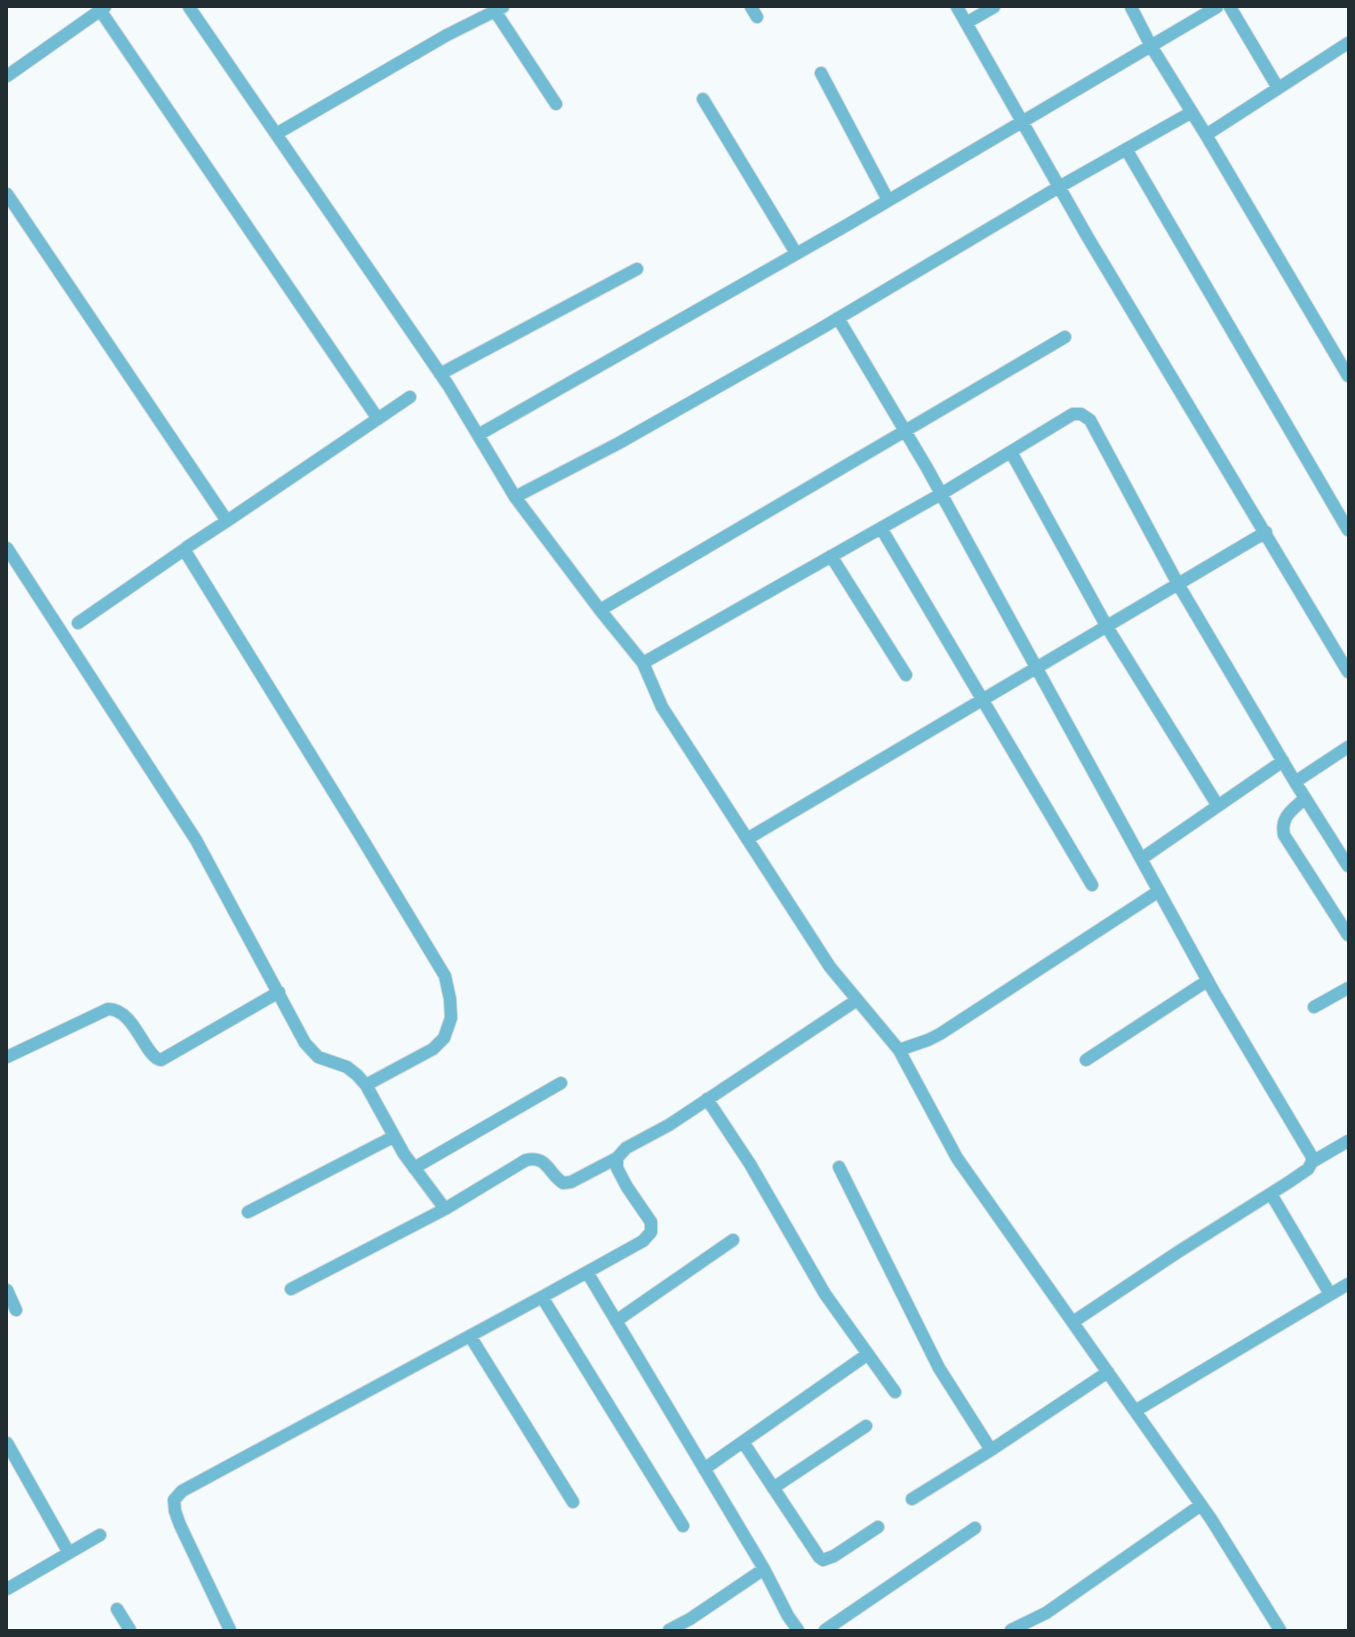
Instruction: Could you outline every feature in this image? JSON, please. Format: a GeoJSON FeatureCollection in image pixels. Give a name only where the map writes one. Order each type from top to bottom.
{"type":"FeatureCollection","features":[{"type":"Feature","properties":{"kind":"street"},"geometry":{"type":"LineString","coordinates":[[190,7],[440,374],[478,434],[515,497],[600,610],[643,663],[662,707],[830,967],[898,1050],[958,1158],[1201,1505],[1280,1630]]}},
{"type":"Feature","properties":{"kind":"street"},"geometry":{"type":"LineString","coordinates":[[957,7],[1091,242],[1266,532],[1348,672]]}},
{"type":"Feature","properties":{"kind":"street"},"geometry":{"type":"LineString","coordinates":[[966,23],[994,7]]}},
{"type":"Feature","properties":{"kind":"street"},"geometry":{"type":"LineString","coordinates":[[1131,7],[1151,46],[1206,135],[1348,376]]}},
{"type":"Feature","properties":{"kind":"street"},"geometry":{"type":"LineString","coordinates":[[478,434],[888,200],[1217,7]]}},
{"type":"Feature","properties":{"kind":"street"},"geometry":{"type":"LineString","coordinates":[[1230,7],[1278,88]]}},
{"type":"Feature","properties":{"kind":"street"},"geometry":{"type":"LineString","coordinates":[[7,76],[102,9],[378,419]]}},
{"type":"Feature","properties":{"kind":"street"},"geometry":{"type":"LineString","coordinates":[[276,134],[447,35],[499,9],[556,104]]}},
{"type":"Feature","properties":{"kind":"street"},"geometry":{"type":"LineString","coordinates":[[1206,135],[1348,43]]}},
{"type":"Feature","properties":{"kind":"street"},"geometry":{"type":"LineString","coordinates":[[821,73],[888,200]]}},
{"type":"Feature","properties":{"kind":"street"},"geometry":{"type":"LineString","coordinates":[[704,99],[796,253]]}},
{"type":"Feature","properties":{"kind":"street"},"geometry":{"type":"LineString","coordinates":[[515,497],[619,443],[838,318],[1059,187],[1192,112]]}},
{"type":"Feature","properties":{"kind":"street"},"geometry":{"type":"LineString","coordinates":[[1126,149],[1348,530]]}},
{"type":"Feature","properties":{"kind":"street"},"geometry":{"type":"LineString","coordinates":[[7,194],[227,521]]}},
{"type":"Feature","properties":{"kind":"street"},"geometry":{"type":"LineString","coordinates":[[440,374],[637,269]]}},
{"type":"Feature","properties":{"kind":"street"},"geometry":{"type":"LineString","coordinates":[[838,318],[905,432],[1037,668],[1207,981],[1309,1150],[1312,1162]]}},
{"type":"Feature","properties":{"kind":"street"},"geometry":{"type":"LineString","coordinates":[[600,610],[1065,337]]}},
{"type":"Feature","properties":{"kind":"street"},"geometry":{"type":"LineString","coordinates":[[78,623],[186,549],[187,546],[227,521],[410,397]]}},
{"type":"Feature","properties":{"kind":"street"},"geometry":{"type":"LineString","coordinates":[[643,663],[940,494],[1074,414],[1081,414],[1090,420],[1178,584],[1295,782],[1348,866]]}},
{"type":"Feature","properties":{"kind":"street"},"geometry":{"type":"LineString","coordinates":[[1010,452],[1107,627],[1218,806]]}},
{"type":"Feature","properties":{"kind":"street"},"geometry":{"type":"LineString","coordinates":[[881,528],[1092,885]]}},
{"type":"Feature","properties":{"kind":"street"},"geometry":{"type":"LineString","coordinates":[[747,839],[1266,532]]}},
{"type":"Feature","properties":{"kind":"street"},"geometry":{"type":"LineString","coordinates":[[7,548],[196,840],[279,992],[305,1043],[318,1057],[347,1068],[357,1075],[366,1085],[393,1137],[445,1209]]}},
{"type":"Feature","properties":{"kind":"street"},"geometry":{"type":"LineString","coordinates":[[186,549],[186,553],[445,976],[452,1018],[444,1038],[433,1048],[366,1085]]}},
{"type":"Feature","properties":{"kind":"street"},"geometry":{"type":"LineString","coordinates":[[831,556],[906,676]]}},
{"type":"Feature","properties":{"kind":"street"},"geometry":{"type":"LineString","coordinates":[[1295,782],[1348,747]]}},
{"type":"Feature","properties":{"kind":"street"},"geometry":{"type":"LineString","coordinates":[[1141,859],[1283,761]]}},
{"type":"Feature","properties":{"kind":"street"},"geometry":{"type":"LineString","coordinates":[[1305,798],[1283,822],[1284,835],[1348,936]]}},
{"type":"Feature","properties":{"kind":"street"},"geometry":{"type":"LineString","coordinates":[[898,1050],[928,1040],[940,1034],[1159,891]]}},
{"type":"Feature","properties":{"kind":"street"},"geometry":{"type":"LineString","coordinates":[[1086,1060],[1207,981]]}},
{"type":"Feature","properties":{"kind":"street"},"geometry":{"type":"LineString","coordinates":[[1314,1007],[1348,988]]}},
{"type":"Feature","properties":{"kind":"street"},"geometry":{"type":"LineString","coordinates":[[7,1057],[108,1008],[122,1014],[138,1032],[153,1055],[158,1060],[161,1060],[279,992]]}},
{"type":"Feature","properties":{"kind":"street"},"geometry":{"type":"LineString","coordinates":[[291,1289],[445,1209],[526,1160],[534,1158],[543,1161],[556,1178],[563,1183],[572,1182],[617,1158],[626,1148],[669,1125],[857,1000]]}},
{"type":"Feature","properties":{"kind":"street"},"geometry":{"type":"LineString","coordinates":[[414,1168],[561,1083]]}},
{"type":"Feature","properties":{"kind":"street"},"geometry":{"type":"LineString","coordinates":[[708,1099],[750,1164],[825,1294],[895,1392]]}},
{"type":"Feature","properties":{"kind":"street"},"geometry":{"type":"LineString","coordinates":[[248,1212],[393,1137]]}},
{"type":"Feature","properties":{"kind":"street"},"geometry":{"type":"LineString","coordinates":[[1073,1322],[1178,1252],[1271,1194],[1308,1169],[1312,1162],[1348,1141]]}},
{"type":"Feature","properties":{"kind":"street"},"geometry":{"type":"LineString","coordinates":[[230,1630],[180,1526],[175,1511],[174,1500],[182,1491],[643,1241],[651,1232],[651,1222],[627,1187],[617,1168],[617,1158]]}},
{"type":"Feature","properties":{"kind":"street"},"geometry":{"type":"LineString","coordinates":[[839,1167],[939,1368],[991,1450]]}},
{"type":"Feature","properties":{"kind":"street"},"geometry":{"type":"LineString","coordinates":[[1271,1194],[1330,1294]]}},
{"type":"Feature","properties":{"kind":"street"},"geometry":{"type":"LineString","coordinates":[[616,1321],[733,1240]]}},
{"type":"Feature","properties":{"kind":"street"},"geometry":{"type":"LineString","coordinates":[[587,1272],[764,1569],[788,1616],[798,1630]]}},
{"type":"Feature","properties":{"kind":"street"},"geometry":{"type":"LineString","coordinates":[[1135,1411],[1348,1284]]}},
{"type":"Feature","properties":{"kind":"street"},"geometry":{"type":"LineString","coordinates":[[7,1290],[16,1310]]}},
{"type":"Feature","properties":{"kind":"street"},"geometry":{"type":"LineString","coordinates":[[542,1297],[683,1526]]}},
{"type":"Feature","properties":{"kind":"street"},"geometry":{"type":"LineString","coordinates":[[470,1336],[573,1502]]}},
{"type":"Feature","properties":{"kind":"street"},"geometry":{"type":"LineString","coordinates":[[704,1469],[868,1354]]}},
{"type":"Feature","properties":{"kind":"street"},"geometry":{"type":"LineString","coordinates":[[912,1499],[991,1450],[1108,1372]]}},
{"type":"Feature","properties":{"kind":"street"},"geometry":{"type":"LineString","coordinates":[[773,1488],[866,1426]]}},
{"type":"Feature","properties":{"kind":"street"},"geometry":{"type":"LineString","coordinates":[[742,1442],[819,1557],[823,1560],[834,1556],[878,1527]]}},
{"type":"Feature","properties":{"kind":"street"},"geometry":{"type":"LineString","coordinates":[[7,1443],[69,1553]]}},
{"type":"Feature","properties":{"kind":"street"},"geometry":{"type":"LineString","coordinates":[[1011,1630],[1046,1613],[1201,1505]]}},
{"type":"Feature","properties":{"kind":"street"},"geometry":{"type":"LineString","coordinates":[[825,1630],[975,1528]]}},
{"type":"Feature","properties":{"kind":"street"},"geometry":{"type":"LineString","coordinates":[[7,1589],[100,1535]]}},
{"type":"Feature","properties":{"kind":"street"},"geometry":{"type":"LineString","coordinates":[[668,1630],[690,1619],[764,1569]]}},
{"type":"Feature","properties":{"kind":"street"},"geometry":{"type":"LineString","coordinates":[[117,1608],[130,1630]]}}]}
